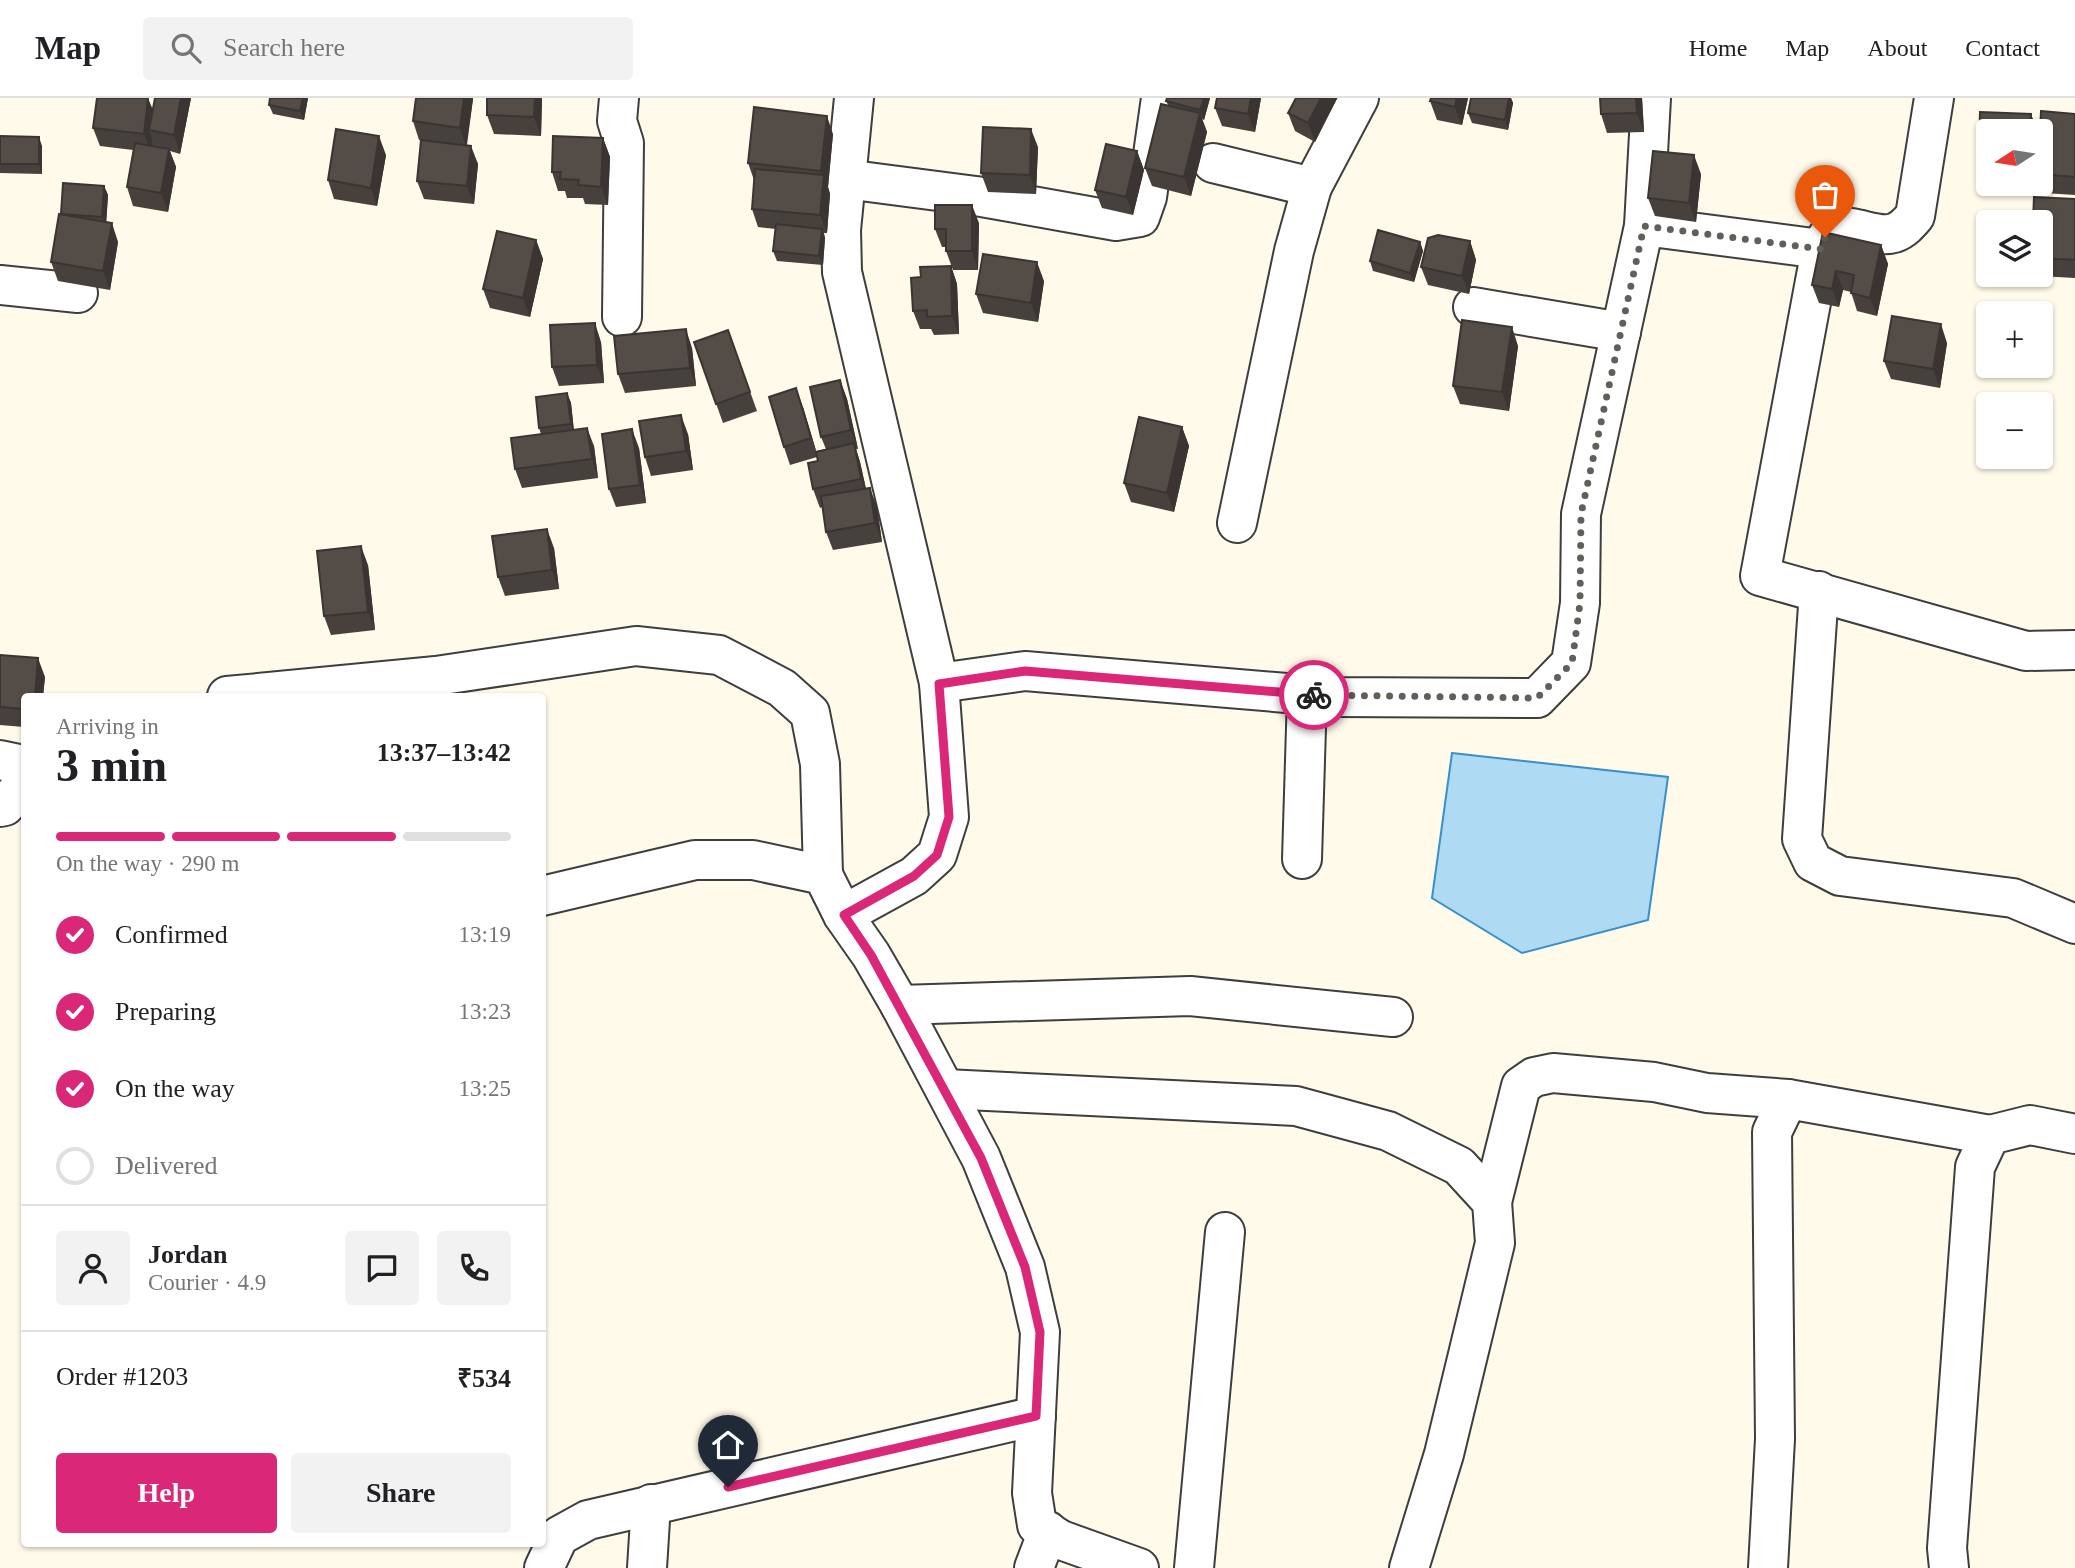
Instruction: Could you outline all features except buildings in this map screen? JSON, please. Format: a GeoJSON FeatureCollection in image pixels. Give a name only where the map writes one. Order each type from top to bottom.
{"type":"FeatureCollection","features":[{"type":"Feature","properties":{"kind":"street"},"geometry":{"type":"LineString","coordinates":[[619,98],[617,121],[624,143],[622,317]]}},
{"type":"Feature","properties":{"kind":"street"},"geometry":{"type":"LineString","coordinates":[[844,915],[914,876],[937,855],[949,817],[939,684],[842,272],[841,230],[854,98]]}},
{"type":"Feature","properties":{"kind":"street"},"geometry":{"type":"LineString","coordinates":[[845,179],[976,196],[1116,221],[1140,217],[1147,198],[1161,98]]}},
{"type":"Feature","properties":{"kind":"street"},"geometry":{"type":"LineString","coordinates":[[1237,523],[1294,251],[1312,187],[1359,98]]}},
{"type":"Feature","properties":{"kind":"street"},"geometry":{"type":"LineString","coordinates":[[939,684],[1025,671],[1307,695],[1537,698],[1572,663],[1580,603],[1581,514],[1644,226],[1651,98]]}},
{"type":"Feature","properties":{"kind":"street"},"geometry":{"type":"LineString","coordinates":[[1934,98],[1915,216],[1904,228],[1891,234],[1852,228],[1836,229],[1825,237],[1760,576],[2026,651],[2075,650]]}},
{"type":"Feature","properties":{"kind":"street"},"geometry":{"type":"LineString","coordinates":[[1213,163],[1312,187]]}},
{"type":"Feature","properties":{"kind":"street"},"geometry":{"type":"LineString","coordinates":[[1644,226],[1821,249]]}},
{"type":"Feature","properties":{"kind":"street"},"geometry":{"type":"LineString","coordinates":[[0,285],[78,293]]}},
{"type":"Feature","properties":{"kind":"street"},"geometry":{"type":"LineString","coordinates":[[1473,307],[1621,332]]}},
{"type":"Feature","properties":{"kind":"street"},"geometry":{"type":"LineString","coordinates":[[1819,591],[1802,839],[1813,862],[1840,876],[2013,898],[2075,924]]}},
{"type":"Feature","properties":{"kind":"street"},"geometry":{"type":"LineString","coordinates":[[258,693],[436,676],[636,646],[719,655],[782,688],[810,713],[821,764],[823,875],[844,915],[900,1005],[981,1158],[1025,1267],[1040,1332],[1032,1493],[1037,1525],[1061,1540],[1139,1568]]}},
{"type":"Feature","properties":{"kind":"street"},"geometry":{"type":"LineString","coordinates":[[1302,859],[1307,695]]}},
{"type":"Feature","properties":{"kind":"street"},"geometry":{"type":"LineString","coordinates":[[0,760],[21,764]]}},
{"type":"Feature","properties":{"kind":"street"},"geometry":{"type":"LineString","coordinates":[[0,807],[5,806],[21,787]]}},
{"type":"Feature","properties":{"kind":"street"},"geometry":{"type":"LineString","coordinates":[[546,895],[695,860],[753,860],[823,875]]}},
{"type":"Feature","properties":{"kind":"street"},"geometry":{"type":"LineString","coordinates":[[900,1005],[1190,996],[1394,1017]]}},
{"type":"Feature","properties":{"kind":"street"},"geometry":{"type":"LineString","coordinates":[[1409,1568],[1444,1454],[1495,1243],[1492,1202],[1521,1086],[1534,1077],[1553,1073],[1565,1074],[1654,1082],[1707,1093],[1788,1099],[1990,1135],[2030,1125],[2075,1134]]}},
{"type":"Feature","properties":{"kind":"street"},"geometry":{"type":"LineString","coordinates":[[945,1089],[1296,1106],[1400,1136],[1459,1166],[1492,1202]]}},
{"type":"Feature","properties":{"kind":"street"},"geometry":{"type":"LineString","coordinates":[[1768,1568],[1775,1439],[1772,1132],[1788,1099]]}},
{"type":"Feature","properties":{"kind":"street"},"geometry":{"type":"LineString","coordinates":[[1949,1568],[1947,1548],[1975,1167],[1990,1135]]}},
{"type":"Feature","properties":{"kind":"street"},"geometry":{"type":"LineString","coordinates":[[1194,1568],[1225,1231]]}},
{"type":"Feature","properties":{"kind":"street"},"geometry":{"type":"LineString","coordinates":[[544,1568],[559,1536],[588,1520],[1036,1416]]}},
{"type":"Feature","properties":{"kind":"street"},"geometry":{"type":"LineString","coordinates":[[647,1568],[651,1504]]}},
{"type":"Feature","properties":{"kind":"street"},"geometry":{"type":"LineString","coordinates":[[1034,1568],[1048,1531]]}},
{"type":"Feature","properties":{"kind":"water"},"geometry":{"type":"Polygon","coordinates":[[[1452,753],[1668,777],[1648,920],[1522,953],[1432,898],[1452,753]]]}},
{"type":"Feature","properties":{"kind":"way so far"},"geometry":{"type":"LineString","coordinates":[[1314,695],[1537,698],[1572,663],[1580,603],[1581,514],[1644,226],[1821,249],[1825,237]]}},
{"type":"Feature","properties":{"kind":"route"},"geometry":{"type":"LineString","coordinates":[[728,1487],[1036,1416],[1040,1332],[1025,1267],[981,1158],[900,1005],[844,915],[914,876],[937,855],[949,817],[939,684],[1025,671],[1314,695]]}}]}
